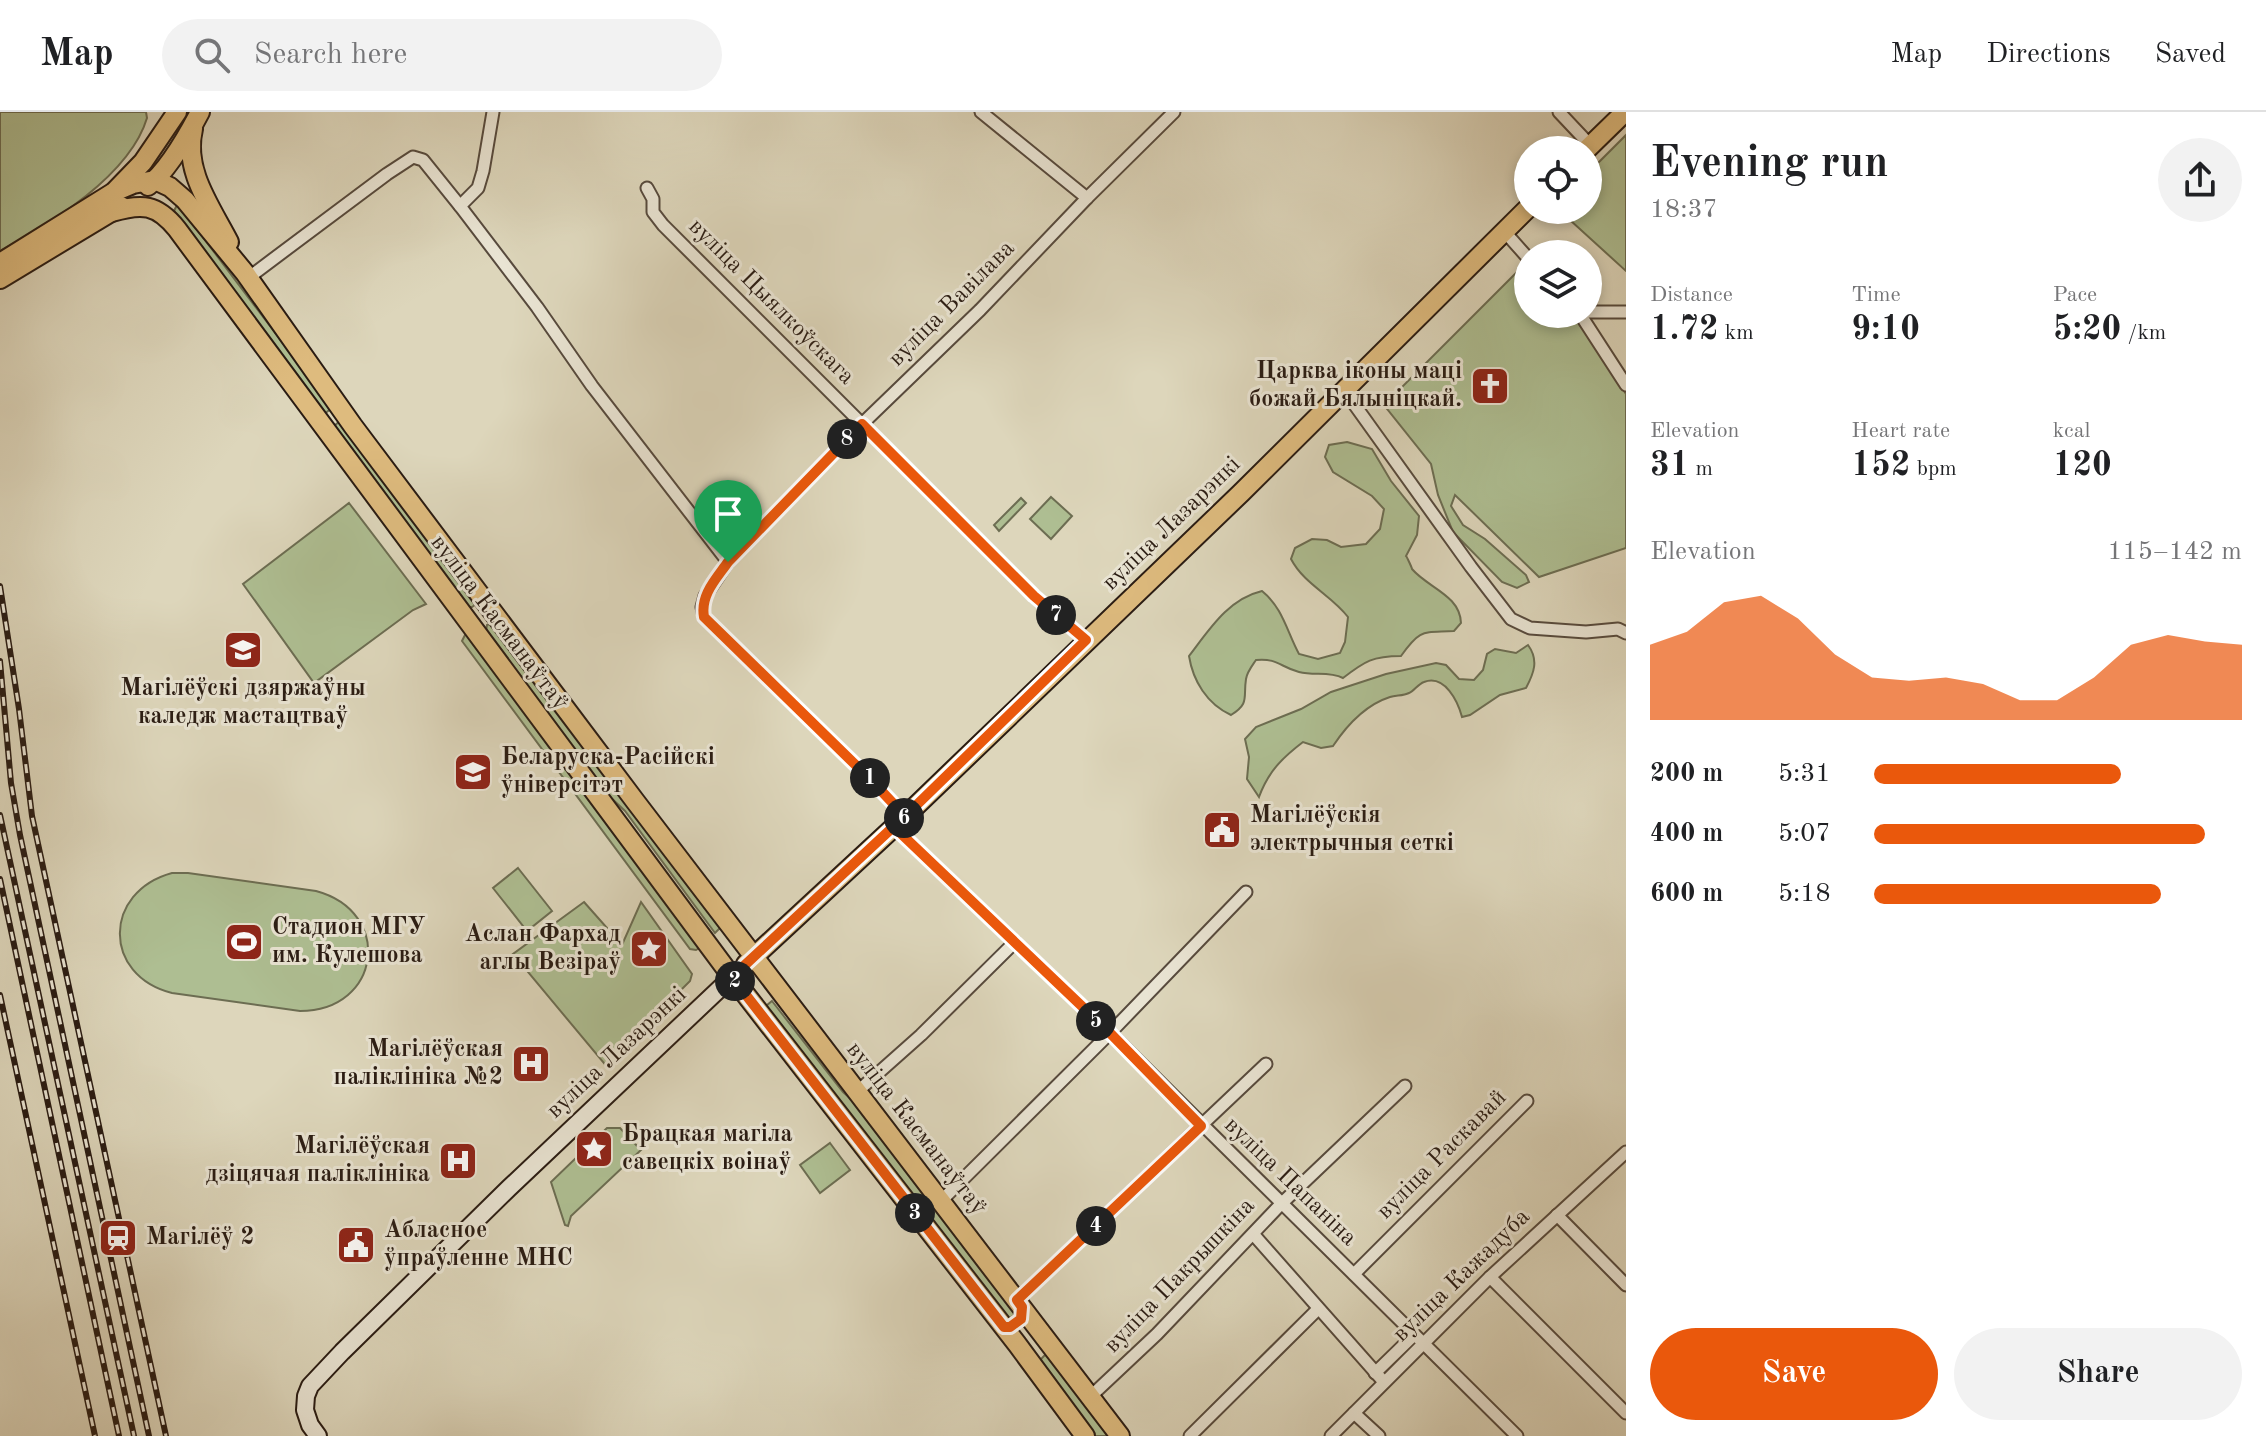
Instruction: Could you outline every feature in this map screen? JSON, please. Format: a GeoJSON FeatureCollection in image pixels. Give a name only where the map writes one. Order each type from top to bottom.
{"type":"FeatureCollection","features":[{"type":"Feature","properties":{"kind":"main road"},"geometry":{"type":"LineString","coordinates":[[155,180],[176,112]]}},
{"type":"Feature","properties":{"kind":"main road"},"geometry":{"type":"LineString","coordinates":[[110,201],[143,162],[176,112]]}},
{"type":"Feature","properties":{"kind":"main road"},"geometry":{"type":"LineString","coordinates":[[1600,136],[1625,112]]}},
{"type":"Feature","properties":{"kind":"main road"},"geometry":{"type":"LineString","coordinates":[[0,279],[29,253],[110,201],[155,180],[197,117]]}},
{"type":"Feature","properties":{"kind":"main road","name":"вуліца Касманаўтаў"},"geometry":{"type":"LineString","coordinates":[[197,117],[190,147],[194,173],[246,276]]}},
{"type":"Feature","properties":{"kind":"main road","name":"вуліца Касманаўтаў"},"geometry":{"type":"LineString","coordinates":[[155,180],[170,187],[185,200],[246,276],[353,426],[753,958],[1120,1436]]}},
{"type":"Feature","properties":{"kind":"main road","name":"вуліца Касманаўтаў"},"geometry":{"type":"LineString","coordinates":[[155,180],[161,206],[169,219],[732,977],[1085,1436]]}},
{"type":"Feature","properties":{"kind":"main road"},"geometry":{"type":"LineString","coordinates":[[169,219],[166,199],[174,195],[185,200]]}},
{"type":"Feature","properties":{"kind":"main road"},"geometry":{"type":"LineString","coordinates":[[110,201],[145,206],[169,219]]}},
{"type":"Feature","properties":{"kind":"main road","name":"вуліца Лазарэнкі"},"geometry":{"type":"LineString","coordinates":[[318,1436],[305,1410],[306,1396],[310,1386],[342,1352],[509,1188],[900,822],[1232,502],[1514,221]]}},
{"type":"Feature","properties":{"kind":"main road"},"geometry":{"type":"LineString","coordinates":[[0,263],[29,253]]}},
{"type":"Feature","properties":{"kind":"main road"},"geometry":{"type":"LineString","coordinates":[[1004,1327],[1016,1325],[1021,1319],[1019,1304]]}},
{"type":"Feature","properties":{"kind":"main road"},"geometry":{"type":"LineString","coordinates":[[1033,1365],[1041,1351],[1053,1350]]}},
{"type":"Feature","properties":{"kind":"street"},"geometry":{"type":"LineString","coordinates":[[460,206],[478,188],[493,112]]}},
{"type":"Feature","properties":{"kind":"street"},"geometry":{"type":"LineString","coordinates":[[981,112],[1087,198]]}},
{"type":"Feature","properties":{"kind":"street","name":"вуліца Вавілава"},"geometry":{"type":"LineString","coordinates":[[728,562],[1174,112]]}},
{"type":"Feature","properties":{"kind":"street"},"geometry":{"type":"LineString","coordinates":[[1559,112],[1578,136]]}},
{"type":"Feature","properties":{"kind":"street"},"geometry":{"type":"LineString","coordinates":[[246,276],[387,174],[413,157],[423,160],[728,562]]}},
{"type":"Feature","properties":{"kind":"street","name":"вуліца Цыялкоўскага"},"geometry":{"type":"LineString","coordinates":[[647,188],[653,199],[653,212],[663,225],[1034,596],[1086,640]]}},
{"type":"Feature","properties":{"kind":"street"},"geometry":{"type":"LineString","coordinates":[[1504,231],[1514,242]]}},
{"type":"Feature","properties":{"kind":"street"},"geometry":{"type":"LineString","coordinates":[[1602,312],[1626,312]]}},
{"type":"Feature","properties":{"kind":"street"},"geometry":{"type":"LineString","coordinates":[[1589,328],[1626,385]]}},
{"type":"Feature","properties":{"kind":"street"},"geometry":{"type":"LineString","coordinates":[[1344,390],[1511,619],[1530,628],[1586,632],[1618,629],[1626,633]]}},
{"type":"Feature","properties":{"kind":"street","name":"вуліца Папаніна"},"geometry":{"type":"LineString","coordinates":[[728,562],[705,596],[702,607],[704,617],[871,780],[900,822],[1015,942],[1517,1436]]}},
{"type":"Feature","properties":{"kind":"street"},"geometry":{"type":"LineString","coordinates":[[941,1201],[1246,892]]}},
{"type":"Feature","properties":{"kind":"street"},"geometry":{"type":"LineString","coordinates":[[858,1091],[921,1035],[1015,942]]}},
{"type":"Feature","properties":{"kind":"street"},"geometry":{"type":"LineString","coordinates":[[1019,1304],[1266,1064]]}},
{"type":"Feature","properties":{"kind":"street","name":"вуліца Пакрышкіна"},"geometry":{"type":"LineString","coordinates":[[1090,1397],[1157,1334],[1281,1204],[1405,1086]]}},
{"type":"Feature","properties":{"kind":"street","name":"вуліца Раскавай"},"geometry":{"type":"LineString","coordinates":[[1354,1274],[1527,1101]]}},
{"type":"Feature","properties":{"kind":"street","name":"вуліца Кажадуба"},"geometry":{"type":"LineString","coordinates":[[1331,1436],[1490,1277],[1626,1152]]}},
{"type":"Feature","properties":{"kind":"street"},"geometry":{"type":"LineString","coordinates":[[1557,1215],[1626,1285]]}},
{"type":"Feature","properties":{"kind":"street"},"geometry":{"type":"LineString","coordinates":[[1254,1235],[1384,1382]]}},
{"type":"Feature","properties":{"kind":"street"},"geometry":{"type":"LineString","coordinates":[[1490,1277],[1626,1413]]}},
{"type":"Feature","properties":{"kind":"street"},"geometry":{"type":"LineString","coordinates":[[1190,1436],[1318,1309]]}},
{"type":"Feature","properties":{"kind":"street"},"geometry":{"type":"LineString","coordinates":[[1375,1373],[1413,1336]]}},
{"type":"Feature","properties":{"kind":"street"},"geometry":{"type":"LineString","coordinates":[[1354,1413],[1379,1436]]}},
{"type":"Feature","properties":{"kind":"green space"},"geometry":{"type":"Polygon","coordinates":[[[0,112],[146,112],[147,118],[138,139],[106,178],[64,213],[0,251],[0,112]]]}},
{"type":"Feature","properties":{"kind":"green space"},"geometry":{"type":"Polygon","coordinates":[[[1626,135],[1626,271],[1602,249],[1602,240],[1592,240],[1574,224],[1602,224],[1602,159],[1626,135]]]}},
{"type":"Feature","properties":{"kind":"green space"},"geometry":{"type":"Polygon","coordinates":[[[177,205],[332,408],[324,414],[174,211],[177,205]]]}},
{"type":"Feature","properties":{"kind":"green space"},"geometry":{"type":"Polygon","coordinates":[[[1514,275],[1514,328],[1582,328],[1626,394],[1626,548],[1539,577],[1455,495],[1451,506],[1463,525],[1485,539],[1526,575],[1529,582],[1517,588],[1502,582],[1453,532],[1438,495],[1431,464],[1384,405],[1514,275]]]}},
{"type":"Feature","properties":{"kind":"green space"},"geometry":{"type":"Polygon","coordinates":[[[341,420],[476,604],[472,607],[467,607],[333,427],[341,420]]]}},
{"type":"Feature","properties":{"kind":"green space"},"geometry":{"type":"Polygon","coordinates":[[[1347,442],[1372,449],[1391,481],[1419,516],[1417,535],[1406,556],[1419,576],[1455,605],[1461,623],[1454,631],[1418,636],[1401,656],[1370,661],[1343,678],[1299,672],[1274,662],[1256,660],[1247,676],[1243,703],[1231,715],[1215,705],[1202,691],[1189,656],[1220,617],[1239,601],[1262,591],[1280,613],[1299,654],[1318,659],[1340,653],[1345,642],[1348,617],[1303,576],[1291,559],[1295,548],[1312,539],[1327,540],[1341,547],[1366,544],[1380,529],[1384,509],[1372,496],[1333,472],[1325,457],[1329,445],[1347,442]]]}},
{"type":"Feature","properties":{"kind":"green space"},"geometry":{"type":"Polygon","coordinates":[[[1051,497],[1072,516],[1051,539],[1030,519],[1051,497]]]}},
{"type":"Feature","properties":{"kind":"green space"},"geometry":{"type":"Polygon","coordinates":[[[1021,498],[1026,503],[999,531],[994,525],[1021,498]]]}},
{"type":"Feature","properties":{"kind":"green space"},"geometry":{"type":"Polygon","coordinates":[[[349,503],[426,604],[413,610],[314,683],[243,584],[349,503]]]}},
{"type":"Feature","properties":{"kind":"green space"},"geometry":{"type":"Polygon","coordinates":[[[490,624],[495,625],[720,928],[715,933],[486,631],[490,624]]]}},
{"type":"Feature","properties":{"kind":"green space"},"geometry":{"type":"Polygon","coordinates":[[[465,635],[470,635],[701,947],[690,949],[462,641],[465,635]]]}},
{"type":"Feature","properties":{"kind":"green space"},"geometry":{"type":"Polygon","coordinates":[[[1528,645],[1534,666],[1526,688],[1500,695],[1470,715],[1462,717],[1454,697],[1444,686],[1438,682],[1424,682],[1409,693],[1392,696],[1365,710],[1333,746],[1321,748],[1303,742],[1276,766],[1259,797],[1247,779],[1249,757],[1245,739],[1256,727],[1301,709],[1331,692],[1386,674],[1436,663],[1446,665],[1459,679],[1474,680],[1483,670],[1487,654],[1495,649],[1516,653],[1528,645]]]}},
{"type":"Feature","properties":{"kind":"green space"},"geometry":{"type":"Polygon","coordinates":[[[518,868],[552,911],[527,931],[493,888],[518,868]]]}},
{"type":"Feature","properties":{"kind":"green space","name":"Стадион МГУ им. Кулешова"},"geometry":{"type":"Polygon","coordinates":[[[172,873],[316,891],[341,902],[358,919],[367,938],[368,959],[361,979],[348,995],[327,1007],[300,1011],[172,993],[149,983],[133,969],[123,952],[120,933],[123,915],[133,897],[149,883],[172,873]]]}},
{"type":"Feature","properties":{"kind":"green space"},"geometry":{"type":"Polygon","coordinates":[[[584,902],[622,945],[641,902],[692,974],[690,981],[632,1039],[608,1068],[513,954],[584,902]]]}},
{"type":"Feature","properties":{"kind":"green space"},"geometry":{"type":"Polygon","coordinates":[[[772,1001],[843,1092],[860,1107],[1015,1312],[1014,1315],[1006,1321],[766,1006],[772,1001]]]}},
{"type":"Feature","properties":{"kind":"green space"},"geometry":{"type":"Polygon","coordinates":[[[607,1128],[620,1128],[641,1150],[571,1216],[568,1226],[565,1225],[551,1182],[607,1128]]]}},
{"type":"Feature","properties":{"kind":"green space"},"geometry":{"type":"Polygon","coordinates":[[[830,1143],[850,1170],[820,1193],[800,1165],[830,1143]]]}},
{"type":"Feature","properties":{"kind":"green space"},"geometry":{"type":"Polygon","coordinates":[[[1045,1355],[1050,1357],[1108,1436],[1093,1436],[1039,1361],[1045,1355]]]}},
{"type":"Feature","properties":{"kind":"railway"},"geometry":{"type":"LineString","coordinates":[[0,586],[32,816],[166,1436]]}},
{"type":"Feature","properties":{"kind":"railway"},"geometry":{"type":"LineString","coordinates":[[0,661],[11,783],[20,835],[149,1436]]}},
{"type":"Feature","properties":{"kind":"railway"},"geometry":{"type":"LineString","coordinates":[[0,815],[134,1436]]}},
{"type":"Feature","properties":{"kind":"railway"},"geometry":{"type":"LineString","coordinates":[[0,879],[119,1436]]}},
{"type":"Feature","properties":{"kind":"railway"},"geometry":{"type":"LineString","coordinates":[[0,995],[95,1436]]}},
{"type":"Feature","properties":{"kind":"place","name":"Царква іконы маці божай Бялыніцкай."},"geometry":{"type":"Point","coordinates":[1490,386]}},
{"type":"Feature","properties":{"kind":"place","name":"Магілёўскі дзяржаўны каледж мастацтваў"},"geometry":{"type":"Point","coordinates":[243,650]}},
{"type":"Feature","properties":{"kind":"place","name":"Беларуска-Расійскі ўніверсітэт"},"geometry":{"type":"Point","coordinates":[473,772]}},
{"type":"Feature","properties":{"kind":"place","name":"Магілёўскія электрычныя сеткі"},"geometry":{"type":"Point","coordinates":[1222,830]}},
{"type":"Feature","properties":{"kind":"place","name":"Стадион МГУ им. Кулешова"},"geometry":{"type":"Point","coordinates":[244,942]}},
{"type":"Feature","properties":{"kind":"place","name":"Аслан Фархад аглы Везіраў"},"geometry":{"type":"Point","coordinates":[649,949]}},
{"type":"Feature","properties":{"kind":"place","name":"Магілёўская паліклініка №2"},"geometry":{"type":"Point","coordinates":[531,1064]}},
{"type":"Feature","properties":{"kind":"place","name":"Брацкая магіла савецкіх воінаў"},"geometry":{"type":"Point","coordinates":[594,1149]}},
{"type":"Feature","properties":{"kind":"place","name":"Магілёўская дзіцячая паліклініка"},"geometry":{"type":"Point","coordinates":[458,1161]}},
{"type":"Feature","properties":{"kind":"place","name":"Магілёў 2"},"geometry":{"type":"Point","coordinates":[118,1238]}},
{"type":"Feature","properties":{"kind":"place","name":"Абласное ўпраўленне МНС"},"geometry":{"type":"Point","coordinates":[356,1245]}},
{"type":"Feature","properties":{"kind":"route"},"geometry":{"type":"LineString","coordinates":[[862,424],[1034,596],[1086,640],[894,827],[1110,1033],[1201,1126],[1017,1300],[1022,1307],[1021,1319],[1016,1325],[1004,1327],[732,977],[905,816],[704,617],[702,607],[705,596],[728,562],[862,424]]}}]}
